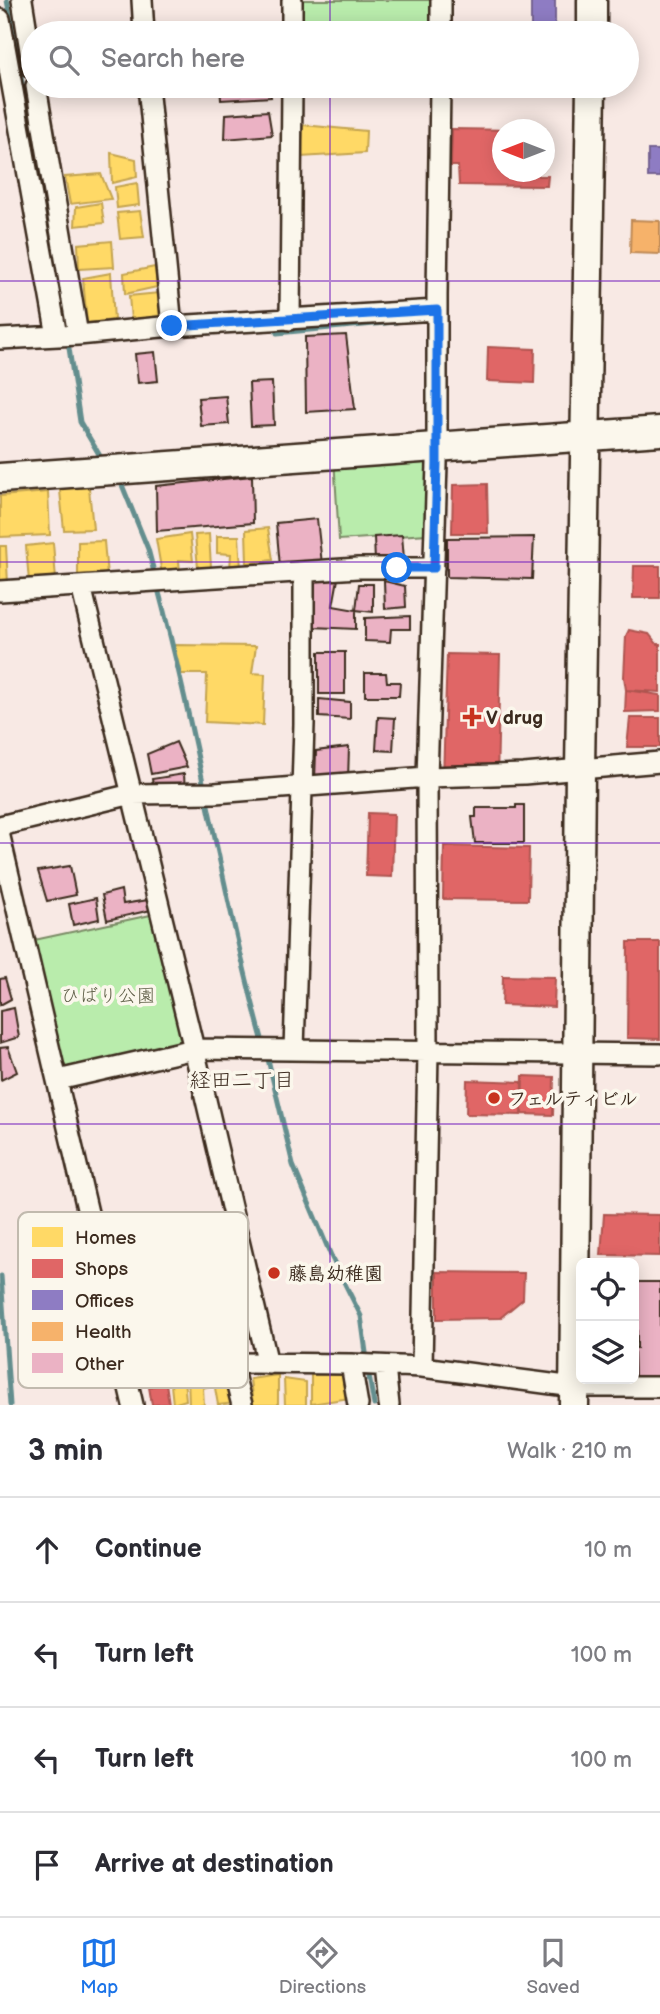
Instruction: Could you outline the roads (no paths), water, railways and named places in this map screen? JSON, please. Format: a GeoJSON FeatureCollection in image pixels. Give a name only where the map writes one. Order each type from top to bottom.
{"type":"FeatureCollection","features":[{"type":"Feature","properties":{"kind":"street"},"geometry":{"type":"LineString","coordinates":[[22,0],[25,21]]}},
{"type":"Feature","properties":{"kind":"street"},"geometry":{"type":"LineString","coordinates":[[142,0],[143,21]]}},
{"type":"Feature","properties":{"kind":"street"},"geometry":{"type":"LineString","coordinates":[[292,0],[292,21]]}},
{"type":"Feature","properties":{"kind":"street"},"geometry":{"type":"LineString","coordinates":[[441,21],[442,0]]}},
{"type":"Feature","properties":{"kind":"street"},"geometry":{"type":"LineString","coordinates":[[592,0],[592,21]]}},
{"type":"Feature","properties":{"kind":"street"},"geometry":{"type":"LineString","coordinates":[[0,19],[57,336]]}},
{"type":"Feature","properties":{"kind":"street"},"geometry":{"type":"LineString","coordinates":[[38,98],[78,335]]}},
{"type":"Feature","properties":{"kind":"street"},"geometry":{"type":"LineString","coordinates":[[149,98],[172,326]]}},
{"type":"Feature","properties":{"kind":"street"},"geometry":{"type":"LineString","coordinates":[[290,320],[292,98]]}},
{"type":"Feature","properties":{"kind":"street"},"geometry":{"type":"LineString","coordinates":[[422,1367],[428,1052],[427,777],[437,447],[440,98]]}},
{"type":"Feature","properties":{"kind":"street"},"geometry":{"type":"LineString","coordinates":[[574,1396],[580,769],[591,98]]}},
{"type":"Feature","properties":{"kind":"street"},"geometry":{"type":"LineString","coordinates":[[0,339],[437,310]]}},
{"type":"Feature","properties":{"kind":"street"},"geometry":{"type":"LineString","coordinates":[[0,478],[660,431]]}},
{"type":"Feature","properties":{"kind":"street"},"geometry":{"type":"LineString","coordinates":[[0,591],[358,568],[434,568]]}},
{"type":"Feature","properties":{"kind":"street"},"geometry":{"type":"LineString","coordinates":[[294,1050],[303,786],[304,572]]}},
{"type":"Feature","properties":{"kind":"street"},"geometry":{"type":"LineString","coordinates":[[81,586],[232,1212]]}},
{"type":"Feature","properties":{"kind":"street"},"geometry":{"type":"LineString","coordinates":[[0,826],[132,794],[215,793],[427,777],[524,774],[660,762]]}},
{"type":"Feature","properties":{"kind":"street"},"geometry":{"type":"LineString","coordinates":[[0,837],[88,1212]]}},
{"type":"Feature","properties":{"kind":"street"},"geometry":{"type":"LineString","coordinates":[[58,1080],[194,1049],[660,1054]]}},
{"type":"Feature","properties":{"kind":"street"},"geometry":{"type":"LineString","coordinates":[[248,1279],[268,1364]]}},
{"type":"Feature","properties":{"kind":"street"},"geometry":{"type":"LineString","coordinates":[[248,1363],[422,1367],[574,1396],[660,1387]]}},
{"type":"Feature","properties":{"kind":"street"},"geometry":{"type":"LineString","coordinates":[[351,1364],[358,1405]]}},
{"type":"Feature","properties":{"kind":"street"},"geometry":{"type":"LineString","coordinates":[[385,1367],[390,1405]]}},
{"type":"Feature","properties":{"kind":"street"},"geometry":{"type":"LineString","coordinates":[[129,1388],[133,1405]]}},
{"type":"Feature","properties":{"kind":"street"},"geometry":{"type":"LineString","coordinates":[[238,1388],[242,1405]]}},
{"type":"Feature","properties":{"kind":"waterway"},"geometry":{"type":"LineString","coordinates":[[7,0],[21,78]]}},
{"type":"Feature","properties":{"kind":"waterway"},"geometry":{"type":"LineString","coordinates":[[25,98],[66,328]]}},
{"type":"Feature","properties":{"kind":"waterway"},"geometry":{"type":"LineString","coordinates":[[277,333],[396,322]]}},
{"type":"Feature","properties":{"kind":"waterway"},"geometry":{"type":"LineString","coordinates":[[69,348],[80,422],[103,461]]}},
{"type":"Feature","properties":{"kind":"waterway"},"geometry":{"type":"LineString","coordinates":[[120,480],[148,549],[155,576]]}},
{"type":"Feature","properties":{"kind":"waterway"},"geometry":{"type":"LineString","coordinates":[[157,585],[235,931],[264,1046]]}},
{"type":"Feature","properties":{"kind":"waterway"},"geometry":{"type":"LineString","coordinates":[[267,1055],[293,1165],[332,1258],[361,1316],[367,1360]]}},
{"type":"Feature","properties":{"kind":"waterway"},"geometry":{"type":"LineString","coordinates":[[1,1276],[10,1405]]}},
{"type":"Feature","properties":{"kind":"waterway"},"geometry":{"type":"LineString","coordinates":[[368,1370],[374,1405]]}},
{"type":"Feature","properties":{"kind":"place","name":"V drug"},"geometry":{"type":"Point","coordinates":[472,717]}},
{"type":"Feature","properties":{"kind":"place","name":"フェルティビル"},"geometry":{"type":"Point","coordinates":[494,1098]}},
{"type":"Feature","properties":{"kind":"place","name":"藤島幼稚園"},"geometry":{"type":"Point","coordinates":[274,1273]}},
{"type":"Feature","properties":{"kind":"district","name":"経田二丁目"},"geometry":{"type":"Point","coordinates":[242,1080]}},
{"type":"Feature","properties":{"kind":"park label","name":"ひばり公園"},"geometry":{"type":"Point","coordinates":[108,995]}}]}
